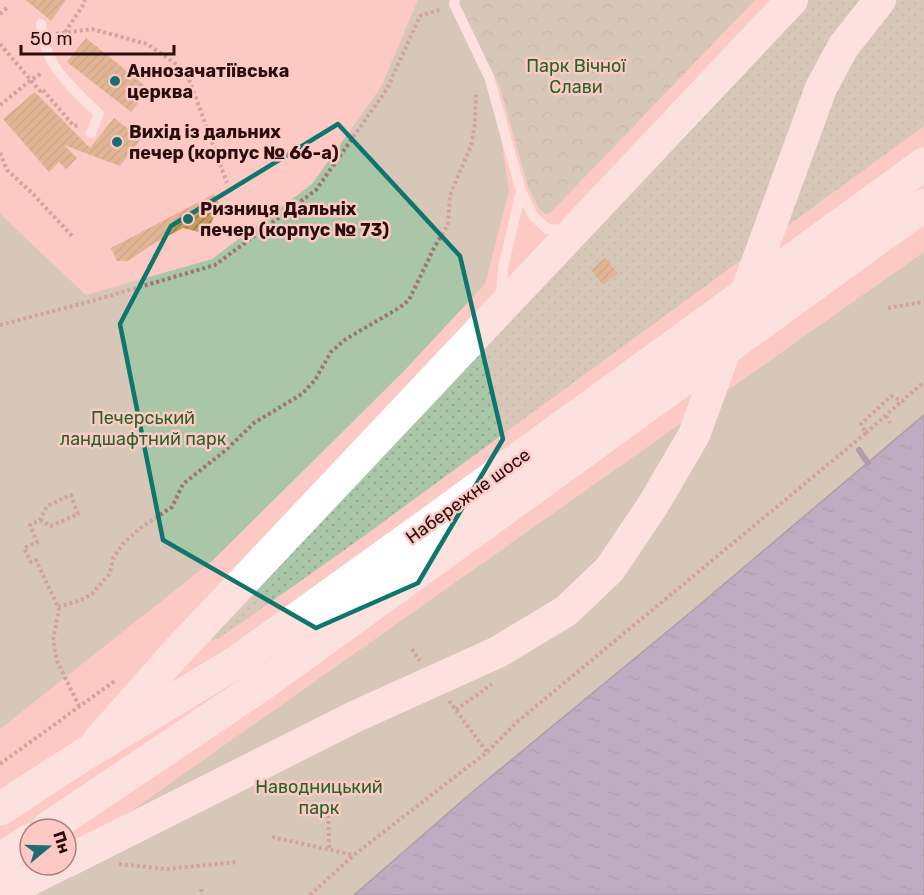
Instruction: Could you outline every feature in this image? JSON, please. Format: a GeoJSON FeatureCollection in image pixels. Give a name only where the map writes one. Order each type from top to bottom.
{"type":"FeatureCollection","features":[{"type":"Feature","properties":{"kind":"main road"},"geometry":{"type":"LineString","coordinates":[[88,752],[183,645],[792,0]]}},
{"type":"Feature","properties":{"kind":"main road"},"geometry":{"type":"LineString","coordinates":[[78,856],[354,717],[498,652],[537,631],[566,611],[610,569],[653,505],[694,435],[821,88],[843,47],[880,0]]}},
{"type":"Feature","properties":{"kind":"main road","name":"Набережне шосе"},"geometry":{"type":"LineString","coordinates":[[0,809],[88,752],[238,661],[924,164]]}},
{"type":"Feature","properties":{"kind":"main road","name":"Набережне шосе"},"geometry":{"type":"LineString","coordinates":[[65,817],[276,674],[924,205]]}},
{"type":"Feature","properties":{"kind":"main road"},"geometry":{"type":"LineString","coordinates":[[0,860],[18,848]]}},
{"type":"Feature","properties":{"kind":"main road"},"geometry":{"type":"LineString","coordinates":[[0,895],[35,877]]}},
{"type":"Feature","properties":{"kind":"lane"},"geometry":{"type":"LineString","coordinates":[[455,2],[489,77],[521,191],[533,216],[547,229],[574,230]]}},
{"type":"Feature","properties":{"kind":"lane"},"geometry":{"type":"LineString","coordinates":[[41,29],[45,48],[56,72],[99,114],[93,128]]}},
{"type":"Feature","properties":{"kind":"lane"},"geometry":{"type":"LineString","coordinates":[[500,309],[503,268],[521,191]]}},
{"type":"Feature","properties":{"kind":"path"},"geometry":{"type":"LineString","coordinates":[[64,33],[85,0]]}},
{"type":"Feature","properties":{"kind":"path"},"geometry":{"type":"LineString","coordinates":[[0,325],[215,265],[316,190],[387,89],[420,16],[455,2]]}},
{"type":"Feature","properties":{"kind":"path"},"geometry":{"type":"LineString","coordinates":[[0,14],[8,7]]}},
{"type":"Feature","properties":{"kind":"path"},"geometry":{"type":"LineString","coordinates":[[41,29],[64,33],[93,29],[147,44],[186,70],[226,183]]}},
{"type":"Feature","properties":{"kind":"path"},"geometry":{"type":"LineString","coordinates":[[0,44],[74,126],[93,128]]}},
{"type":"Feature","properties":{"kind":"path"},"geometry":{"type":"LineString","coordinates":[[0,105],[43,72]]}},
{"type":"Feature","properties":{"kind":"path"},"geometry":{"type":"LineString","coordinates":[[58,606],[81,600],[92,594],[110,573],[113,558],[123,544],[139,529],[172,507],[183,484],[226,450],[254,423],[302,394],[315,380],[332,352],[346,339],[409,300],[435,246],[448,225],[450,195],[471,146],[476,124],[477,88]]}},
{"type":"Feature","properties":{"kind":"path"},"geometry":{"type":"LineString","coordinates":[[0,153],[8,170],[74,238]]}},
{"type":"Feature","properties":{"kind":"path"},"geometry":{"type":"LineString","coordinates":[[0,170],[8,170]]}},
{"type":"Feature","properties":{"kind":"path"},"geometry":{"type":"LineString","coordinates":[[888,308],[924,302]]}},
{"type":"Feature","properties":{"kind":"path"},"geometry":{"type":"LineString","coordinates":[[310,895],[354,855],[487,752],[517,722],[866,433],[924,382]]}},
{"type":"Feature","properties":{"kind":"path"},"geometry":{"type":"LineString","coordinates":[[866,433],[861,424],[891,396],[902,401]]}},
{"type":"Feature","properties":{"kind":"path"},"geometry":{"type":"LineString","coordinates":[[886,416],[890,423]]}},
{"type":"Feature","properties":{"kind":"path"},"geometry":{"type":"LineString","coordinates":[[40,520],[51,526],[78,514],[71,495],[47,506],[40,520],[30,525],[37,542],[24,548],[31,562],[36,560],[58,606],[58,625],[53,640],[57,661],[79,706]]}},
{"type":"Feature","properties":{"kind":"path"},"geometry":{"type":"LineString","coordinates":[[442,692],[487,752]]}},
{"type":"Feature","properties":{"kind":"path"},"geometry":{"type":"LineString","coordinates":[[328,803],[328,848]]}},
{"type":"Feature","properties":{"kind":"path"},"geometry":{"type":"LineString","coordinates":[[272,837],[354,855]]}},
{"type":"Feature","properties":{"kind":"path"},"geometry":{"type":"LineString","coordinates":[[108,863],[167,869],[237,862]]}},
{"type":"Feature","properties":{"kind":"path"},"geometry":{"type":"LineString","coordinates":[[201,889],[202,895]]}},
{"type":"Feature","properties":{"kind":"highlighted area"},"geometry":{"type":"Polygon","coordinates":[[[338,124],[460,256],[503,439],[418,583],[316,628],[163,540],[120,324],[171,226],[338,124]]]}},
{"type":"Feature","properties":{"kind":"green space","name":"Печерський ландшафтний парк"},"geometry":{"type":"Polygon","coordinates":[[[418,0],[455,0],[494,90],[509,191],[485,284],[403,372],[212,561],[0,729],[0,214],[86,295],[212,259],[312,184],[381,87],[418,0]]]}},
{"type":"Feature","properties":{"kind":"green space","name":"Парк Вічної Слави"},"geometry":{"type":"Polygon","coordinates":[[[455,0],[755,0],[550,213],[545,214],[538,207],[528,187],[500,87],[454,4],[455,0]]]}},
{"type":"Feature","properties":{"kind":"green space"},"geometry":{"type":"Polygon","coordinates":[[[806,0],[924,0],[924,126],[353,544],[218,639],[212,640],[210,637],[806,0]]]}},
{"type":"Feature","properties":{"kind":"green space","name":"Наводницький парк"},"geometry":{"type":"Polygon","coordinates":[[[924,252],[924,415],[691,612],[470,794],[354,895],[9,895],[36,877],[78,877],[78,849],[924,252]]]}},
{"type":"Feature","properties":{"kind":"water"},"geometry":{"type":"Polygon","coordinates":[[[924,415],[924,895],[354,895],[470,794],[691,612],[924,415]]]}},
{"type":"Feature","properties":{"kind":"building"},"geometry":{"type":"Polygon","coordinates":[[[26,0],[66,0],[51,21],[26,0]]]}},
{"type":"Feature","properties":{"kind":"building","name":"Аннозачатіївська церква"},"geometry":{"type":"Polygon","coordinates":[[[86,38],[149,89],[131,112],[67,62],[86,38]]]}},
{"type":"Feature","properties":{"kind":"building"},"geometry":{"type":"Polygon","coordinates":[[[35,92],[90,148],[114,118],[141,139],[120,166],[64,145],[77,158],[66,169],[59,162],[49,172],[3,119],[35,92]]]}},
{"type":"Feature","properties":{"kind":"building","name":"Ризниця Дальніх печер (корпус № 73)"},"geometry":{"type":"Polygon","coordinates":[[[214,194],[221,208],[216,211],[209,229],[203,233],[183,228],[128,261],[117,261],[111,248],[214,194]]]}},
{"type":"Feature","properties":{"kind":"building"},"geometry":{"type":"Polygon","coordinates":[[[605,258],[618,273],[603,285],[591,270],[605,258]]]}},
{"type":"Feature","properties":{"kind":"waterway"},"geometry":{"type":"LineString","coordinates":[[859,450],[868,463]]}},
{"type":"Feature","properties":{"kind":"place","name":"Аннозачатіївська церква"},"geometry":{"type":"Point","coordinates":[115,81]}},
{"type":"Feature","properties":{"kind":"place","name":"Вихід із дальних печер (корпус № 66-а)"},"geometry":{"type":"Point","coordinates":[117,142]}},
{"type":"Feature","properties":{"kind":"place","name":"Ризниця Дальніх печер (корпус № 73)"},"geometry":{"type":"Point","coordinates":[188,219]}}]}
